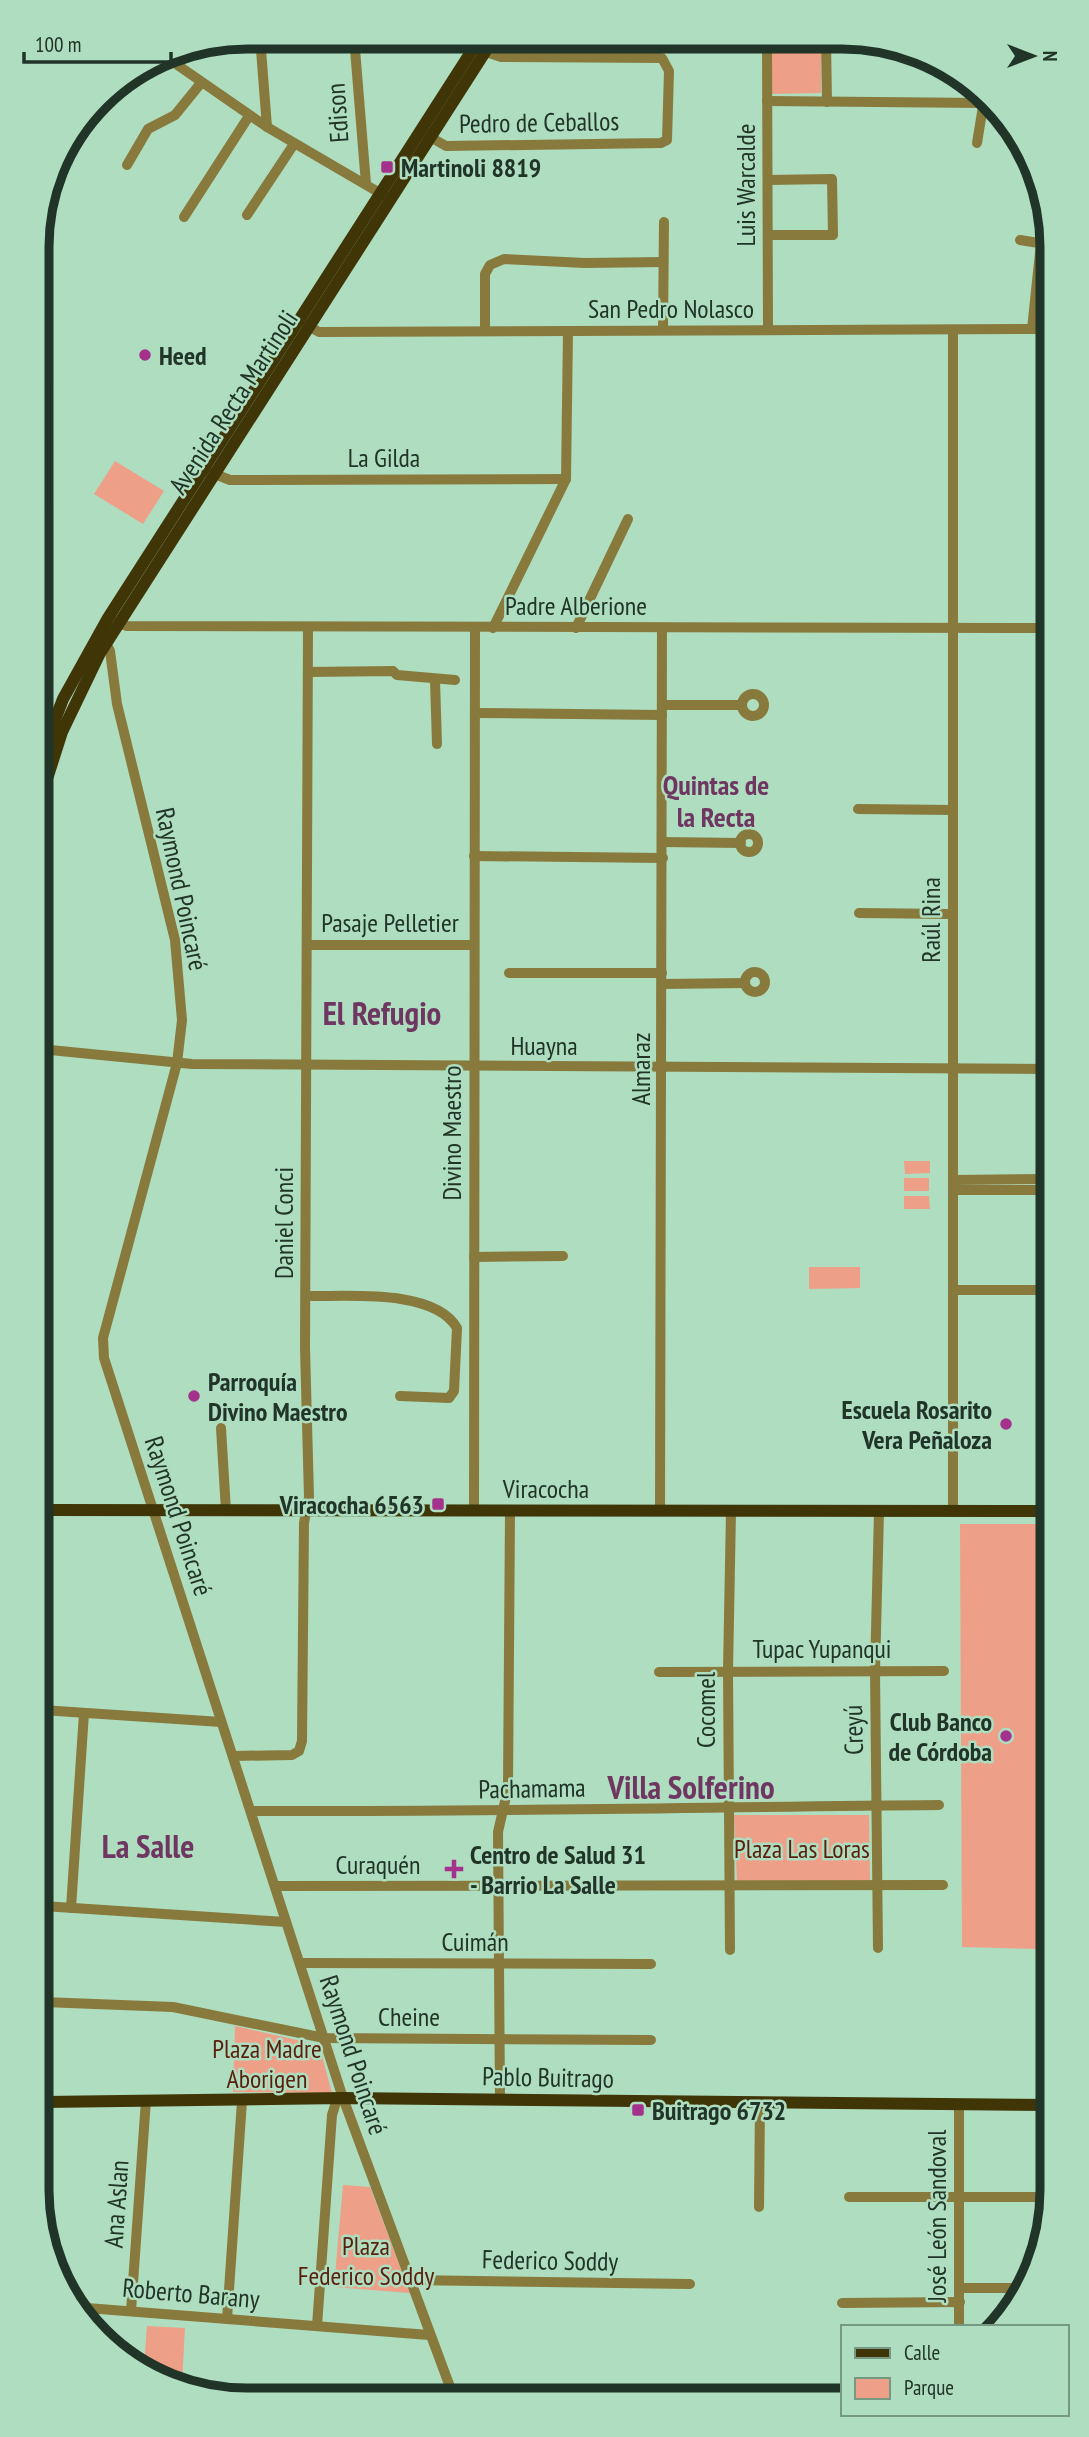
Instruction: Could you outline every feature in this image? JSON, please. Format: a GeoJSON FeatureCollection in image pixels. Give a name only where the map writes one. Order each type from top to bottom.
{"type":"FeatureCollection","features":[{"type":"Feature","properties":{"kind":"main road","name":"Avenida Recta Martinoli"},"geometry":{"type":"LineString","coordinates":[[49,737],[64,699],[102,638],[426,135],[478,49]]}},
{"type":"Feature","properties":{"kind":"main road","name":"Avenida Recta Martinoli"},"geometry":{"type":"LineString","coordinates":[[49,773],[65,724],[102,638]]}},
{"type":"Feature","properties":{"kind":"main road","name":"Viracocha"},"geometry":{"type":"LineString","coordinates":[[49,1510],[1040,1511]]}},
{"type":"Feature","properties":{"kind":"main road","name":"Pablo Buitrago"},"geometry":{"type":"LineString","coordinates":[[49,2102],[500,2099],[1040,2105]]}},
{"type":"Feature","properties":{"kind":"street"},"geometry":{"type":"LineString","coordinates":[[261,49],[267,127]]}},
{"type":"Feature","properties":{"kind":"street","name":"Edison"},"geometry":{"type":"LineString","coordinates":[[355,49],[366,184]]}},
{"type":"Feature","properties":{"kind":"street","name":"Pedro de Ceballos"},"geometry":{"type":"LineString","coordinates":[[426,135],[446,146],[661,143],[669,134],[669,71],[667,63],[657,57],[501,57],[486,49]]}},
{"type":"Feature","properties":{"kind":"street","name":"Luis Warcalde"},"geometry":{"type":"LineString","coordinates":[[767,49],[768,330]]}},
{"type":"Feature","properties":{"kind":"street"},"geometry":{"type":"LineString","coordinates":[[826,49],[827,102]]}},
{"type":"Feature","properties":{"kind":"street"},"geometry":{"type":"LineString","coordinates":[[174,63],[294,144],[386,196]]}},
{"type":"Feature","properties":{"kind":"street"},"geometry":{"type":"LineString","coordinates":[[127,165],[148,128],[176,116],[201,83]]}},
{"type":"Feature","properties":{"kind":"street"},"geometry":{"type":"LineString","coordinates":[[767,101],[973,99]]}},
{"type":"Feature","properties":{"kind":"street"},"geometry":{"type":"LineString","coordinates":[[976,143],[983,108]]}},
{"type":"Feature","properties":{"kind":"street"},"geometry":{"type":"LineString","coordinates":[[184,217],[250,116]]}},
{"type":"Feature","properties":{"kind":"street"},"geometry":{"type":"LineString","coordinates":[[247,215],[294,144]]}},
{"type":"Feature","properties":{"kind":"street"},"geometry":{"type":"LineString","coordinates":[[768,180],[832,179],[833,235],[768,235]]}},
{"type":"Feature","properties":{"kind":"street"},"geometry":{"type":"LineString","coordinates":[[663,330],[664,222]]}},
{"type":"Feature","properties":{"kind":"street"},"geometry":{"type":"LineString","coordinates":[[1020,240],[1040,243]]}},
{"type":"Feature","properties":{"kind":"street"},"geometry":{"type":"LineString","coordinates":[[485,331],[485,274],[496,261],[504,258],[663,262]]}},
{"type":"Feature","properties":{"kind":"street"},"geometry":{"type":"LineString","coordinates":[[1032,330],[1040,267]]}},
{"type":"Feature","properties":{"kind":"street","name":"San Pedro Nolasco"},"geometry":{"type":"LineString","coordinates":[[304,324],[319,332],[1040,329]]}},
{"type":"Feature","properties":{"kind":"street","name":"Raúl Rina"},"geometry":{"type":"LineString","coordinates":[[953,330],[953,1510]]}},
{"type":"Feature","properties":{"kind":"street"},"geometry":{"type":"LineString","coordinates":[[493,628],[566,479],[568,331]]}},
{"type":"Feature","properties":{"kind":"street","name":"La Gilda"},"geometry":{"type":"LineString","coordinates":[[209,472],[230,480],[566,479]]}},
{"type":"Feature","properties":{"kind":"street"},"geometry":{"type":"LineString","coordinates":[[576,628],[628,519]]}},
{"type":"Feature","properties":{"kind":"street","name":"Padre Alberione"},"geometry":{"type":"LineString","coordinates":[[113,621],[475,629],[1040,628]]}},
{"type":"Feature","properties":{"kind":"street","name":"Daniel Conci"},"geometry":{"type":"LineString","coordinates":[[233,1756],[292,1755],[301,1748],[306,1511],[309,1497],[306,1296],[308,627]]}},
{"type":"Feature","properties":{"kind":"street","name":"Almaraz"},"geometry":{"type":"LineString","coordinates":[[660,1511],[664,1068],[662,628]]}},
{"type":"Feature","properties":{"kind":"street","name":"Divino Maestro"},"geometry":{"type":"LineString","coordinates":[[474,1511],[475,629]]}},
{"type":"Feature","properties":{"kind":"street","name":"Raymond Poincaré"},"geometry":{"type":"LineString","coordinates":[[102,638],[175,940],[182,1020],[177,1063],[102,1347],[324,2038],[340,2099],[450,2388]]}},
{"type":"Feature","properties":{"kind":"street"},"geometry":{"type":"LineString","coordinates":[[308,672],[393,671],[397,676],[435,681],[455,680]]}},
{"type":"Feature","properties":{"kind":"street"},"geometry":{"type":"LineString","coordinates":[[435,681],[437,744]]}},
{"type":"Feature","properties":{"kind":"street"},"geometry":{"type":"LineString","coordinates":[[475,713],[662,710],[742,705]]}},
{"type":"Feature","properties":{"kind":"street"},"geometry":{"type":"LineString","coordinates":[[858,809],[953,810]]}},
{"type":"Feature","properties":{"kind":"street"},"geometry":{"type":"LineString","coordinates":[[662,842],[741,843]]}},
{"type":"Feature","properties":{"kind":"street"},"geometry":{"type":"LineString","coordinates":[[474,856],[663,858]]}},
{"type":"Feature","properties":{"kind":"street"},"geometry":{"type":"LineString","coordinates":[[859,913],[953,914]]}},
{"type":"Feature","properties":{"kind":"street","name":"Pasaje Pelletier"},"geometry":{"type":"LineString","coordinates":[[307,945],[474,945]]}},
{"type":"Feature","properties":{"kind":"street"},"geometry":{"type":"LineString","coordinates":[[509,973],[745,983]]}},
{"type":"Feature","properties":{"kind":"street","name":"Huayna"},"geometry":{"type":"LineString","coordinates":[[49,1050],[177,1063],[307,1066],[1040,1069]]}},
{"type":"Feature","properties":{"kind":"street"},"geometry":{"type":"LineString","coordinates":[[954,1185],[1040,1180]]}},
{"type":"Feature","properties":{"kind":"street"},"geometry":{"type":"LineString","coordinates":[[954,1185],[1040,1190]]}},
{"type":"Feature","properties":{"kind":"street"},"geometry":{"type":"LineString","coordinates":[[474,1257],[563,1256]]}},
{"type":"Feature","properties":{"kind":"street"},"geometry":{"type":"LineString","coordinates":[[954,1290],[1040,1290]]}},
{"type":"Feature","properties":{"kind":"street"},"geometry":{"type":"LineString","coordinates":[[306,1296],[411,1300],[441,1311],[454,1322],[457,1328],[454,1391],[449,1398],[400,1396]]}},
{"type":"Feature","properties":{"kind":"street"},"geometry":{"type":"LineString","coordinates":[[222,1428],[226,1511]]}},
{"type":"Feature","properties":{"kind":"street"},"geometry":{"type":"LineString","coordinates":[[500,2099],[498,1832],[508,1788],[510,1511]]}},
{"type":"Feature","properties":{"kind":"street","name":"Cocomel"},"geometry":{"type":"LineString","coordinates":[[730,1950],[728,1671],[731,1511]]}},
{"type":"Feature","properties":{"kind":"street","name":"Creyú"},"geometry":{"type":"LineString","coordinates":[[878,1948],[875,1671],[879,1512]]}},
{"type":"Feature","properties":{"kind":"street","name":"Tupac Yupanqui"},"geometry":{"type":"LineString","coordinates":[[659,1672],[944,1671]]}},
{"type":"Feature","properties":{"kind":"street"},"geometry":{"type":"LineString","coordinates":[[49,1710],[221,1722]]}},
{"type":"Feature","properties":{"kind":"street"},"geometry":{"type":"LineString","coordinates":[[71,1908],[84,1713]]}},
{"type":"Feature","properties":{"kind":"street","name":"Pachamama"},"geometry":{"type":"LineString","coordinates":[[251,1811],[503,1812],[729,1805],[939,1805]]}},
{"type":"Feature","properties":{"kind":"street","name":"Curaquén"},"geometry":{"type":"LineString","coordinates":[[275,1886],[943,1885]]}},
{"type":"Feature","properties":{"kind":"street"},"geometry":{"type":"LineString","coordinates":[[49,1906],[286,1922]]}},
{"type":"Feature","properties":{"kind":"street","name":"Cuimán"},"geometry":{"type":"LineString","coordinates":[[300,1963],[651,1964]]}},
{"type":"Feature","properties":{"kind":"street","name":"Cheine"},"geometry":{"type":"LineString","coordinates":[[49,2002],[173,2007],[324,2038],[651,2040]]}},
{"type":"Feature","properties":{"kind":"street"},"geometry":{"type":"LineString","coordinates":[[317,2326],[332,2115],[340,2099]]}},
{"type":"Feature","properties":{"kind":"street","name":"Ana Aslan"},"geometry":{"type":"LineString","coordinates":[[131,2311],[146,2100]]}},
{"type":"Feature","properties":{"kind":"street"},"geometry":{"type":"LineString","coordinates":[[227,2319],[242,2101]]}},
{"type":"Feature","properties":{"kind":"street"},"geometry":{"type":"LineString","coordinates":[[759,2207],[760,2102]]}},
{"type":"Feature","properties":{"kind":"street","name":"José León Sandoval"},"geometry":{"type":"LineString","coordinates":[[959,2105],[959,2325]]}},
{"type":"Feature","properties":{"kind":"street"},"geometry":{"type":"LineString","coordinates":[[849,2197],[1040,2197]]}},
{"type":"Feature","properties":{"kind":"street","name":"Federico Soddy"},"geometry":{"type":"LineString","coordinates":[[409,2280],[690,2284]]}},
{"type":"Feature","properties":{"kind":"street"},"geometry":{"type":"LineString","coordinates":[[960,2288],[1014,2288]]}},
{"type":"Feature","properties":{"kind":"street"},"geometry":{"type":"LineString","coordinates":[[842,2303],[960,2302]]}},
{"type":"Feature","properties":{"kind":"street","name":"Roberto Barany"},"geometry":{"type":"LineString","coordinates":[[88,2307],[429,2334]]}},
{"type":"Feature","properties":{"kind":"green space"},"geometry":{"type":"Polygon","coordinates":[[[772,49],[821,49],[821,93],[771,94],[772,49]]]}},
{"type":"Feature","properties":{"kind":"green space"},"geometry":{"type":"Polygon","coordinates":[[[115,461],[164,491],[143,524],[94,494],[115,461]]]}},
{"type":"Feature","properties":{"kind":"green space"},"geometry":{"type":"Polygon","coordinates":[[[904,1161],[930,1161],[930,1173],[905,1174],[904,1161]]]}},
{"type":"Feature","properties":{"kind":"green space"},"geometry":{"type":"Polygon","coordinates":[[[904,1178],[929,1178],[929,1191],[904,1191],[904,1178]]]}},
{"type":"Feature","properties":{"kind":"green space"},"geometry":{"type":"Polygon","coordinates":[[[904,1196],[929,1196],[930,1209],[904,1209],[904,1196]]]}},
{"type":"Feature","properties":{"kind":"green space"},"geometry":{"type":"Polygon","coordinates":[[[809,1267],[860,1267],[860,1288],[809,1289],[809,1267]]]}},
{"type":"Feature","properties":{"kind":"green space","name":"Club Banco de Córdoba"},"geometry":{"type":"Polygon","coordinates":[[[960,1524],[1040,1524],[1040,2094],[1038,1949],[962,1947],[960,1524]]]}},
{"type":"Feature","properties":{"kind":"green space","name":"Plaza Las Loras"},"geometry":{"type":"Polygon","coordinates":[[[734,1815],[869,1815],[870,1881],[737,1881],[734,1815]]]}},
{"type":"Feature","properties":{"kind":"green space","name":"Plaza Madre Aborigen"},"geometry":{"type":"Polygon","coordinates":[[[235,2026],[319,2045],[332,2093],[233,2092],[235,2026]]]}},
{"type":"Feature","properties":{"kind":"green space","name":"Plaza Federico Soddy"},"geometry":{"type":"Polygon","coordinates":[[[343,2185],[370,2187],[410,2293],[334,2287],[343,2185]]]}},
{"type":"Feature","properties":{"kind":"green space"},"geometry":{"type":"Polygon","coordinates":[[[147,2326],[185,2328],[182,2377],[145,2359],[147,2326]]]}},
{"type":"Feature","properties":{"kind":"shaded area"},"geometry":{"type":"Polygon","coordinates":[[[101,114],[62,179],[82,137],[101,114]]]}},
{"type":"Feature","properties":{"kind":"place","name":"Martinoli 8819"},"geometry":{"type":"Point","coordinates":[387,167]}},
{"type":"Feature","properties":{"kind":"place","name":"Heed"},"geometry":{"type":"Point","coordinates":[145,355]}},
{"type":"Feature","properties":{"kind":"place","name":"Parroquía Divino Maestro"},"geometry":{"type":"Point","coordinates":[194,1396]}},
{"type":"Feature","properties":{"kind":"place","name":"Escuela Rosarito Vera Peñaloza"},"geometry":{"type":"Point","coordinates":[1006,1424]}},
{"type":"Feature","properties":{"kind":"place","name":"Viracocha 6563"},"geometry":{"type":"Point","coordinates":[438,1504]}},
{"type":"Feature","properties":{"kind":"place","name":"Club Banco de Córdoba"},"geometry":{"type":"Point","coordinates":[1006,1736]}},
{"type":"Feature","properties":{"kind":"place","name":"Centro de Salud 31 - Barrio La Salle"},"geometry":{"type":"Point","coordinates":[454,1869]}},
{"type":"Feature","properties":{"kind":"place","name":"Buitrago 6732"},"geometry":{"type":"Point","coordinates":[638,2110]}},
{"type":"Feature","properties":{"kind":"district","name":"Quintas de la Recta"},"geometry":{"type":"Point","coordinates":[716,800]}},
{"type":"Feature","properties":{"kind":"district","name":"El Refugio"},"geometry":{"type":"Point","coordinates":[382,1012]}},
{"type":"Feature","properties":{"kind":"district","name":"Villa Solferino"},"geometry":{"type":"Point","coordinates":[691,1786]}},
{"type":"Feature","properties":{"kind":"district","name":"La Salle"},"geometry":{"type":"Point","coordinates":[148,1845]}}]}
